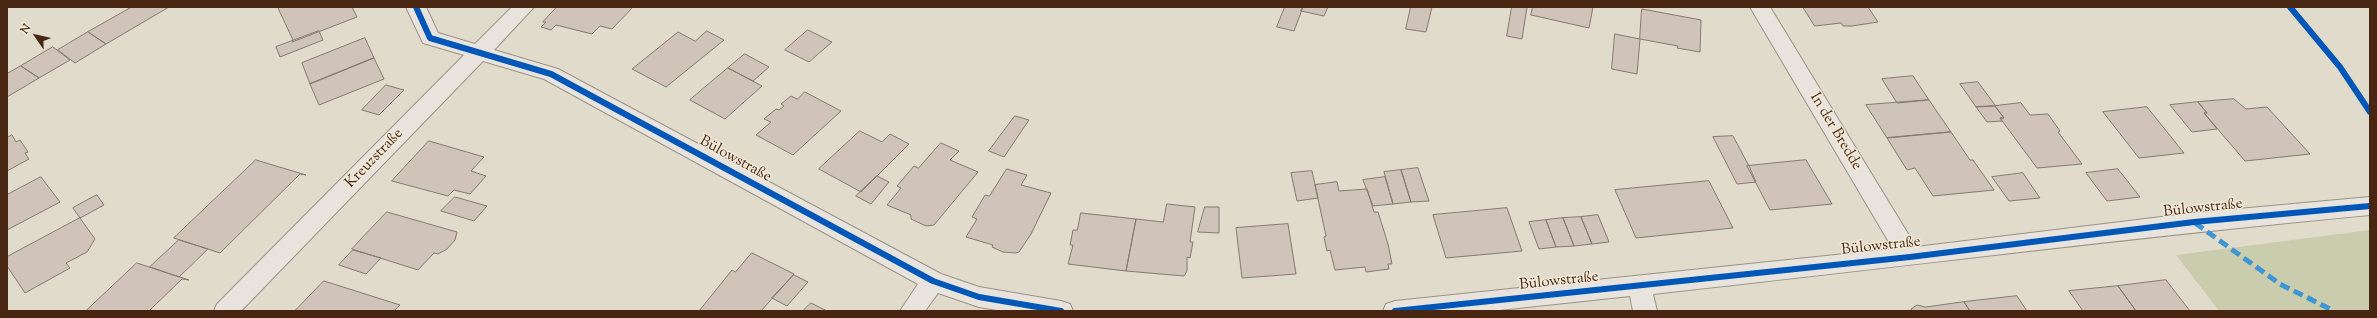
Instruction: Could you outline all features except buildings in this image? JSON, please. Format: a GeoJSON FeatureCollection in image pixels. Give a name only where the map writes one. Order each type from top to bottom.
{"type":"FeatureCollection","features":[{"type":"Feature","properties":{"kind":"street","name":"Bülowstraße"},"geometry":{"type":"LineString","coordinates":[[416,7],[430,38],[551,74],[933,281],[979,297],[1060,311]]}},
{"type":"Feature","properties":{"kind":"street","name":"Kreuzstraße"},"geometry":{"type":"LineString","coordinates":[[226,311],[524,7]]}},
{"type":"Feature","properties":{"kind":"street","name":"In der Bredde"},"geometry":{"type":"LineString","coordinates":[[1760,7],[1910,257]]}},
{"type":"Feature","properties":{"kind":"street","name":"Bülowstraße"},"geometry":{"type":"LineString","coordinates":[[1395,311],[1640,287],[1910,257],[2194,222],[2370,206]]}},
{"type":"Feature","properties":{"kind":"street"},"geometry":{"type":"LineString","coordinates":[[912,311],[933,281]]}},
{"type":"Feature","properties":{"kind":"street"},"geometry":{"type":"LineString","coordinates":[[1640,287],[1645,311]]}},
{"type":"Feature","properties":{"kind":"green space"},"geometry":{"type":"Polygon","coordinates":[[[2370,230],[2370,311],[2219,311],[2176,255],[2370,230]]]}},
{"type":"Feature","properties":{"kind":"marked path"},"geometry":{"type":"LineString","coordinates":[[2195,223],[2244,260],[2280,284],[2316,304],[2334,311]]}},
{"type":"Feature","properties":{"kind":"cycle path"},"geometry":{"type":"LineString","coordinates":[[416,7],[430,38],[551,74],[933,281],[979,297],[1061,311]]}},
{"type":"Feature","properties":{"kind":"cycle path"},"geometry":{"type":"LineString","coordinates":[[2290,7],[2340,67],[2370,112]]}},
{"type":"Feature","properties":{"kind":"cycle path"},"geometry":{"type":"LineString","coordinates":[[1395,311],[1910,257],[2194,222],[2370,206]]}}]}
